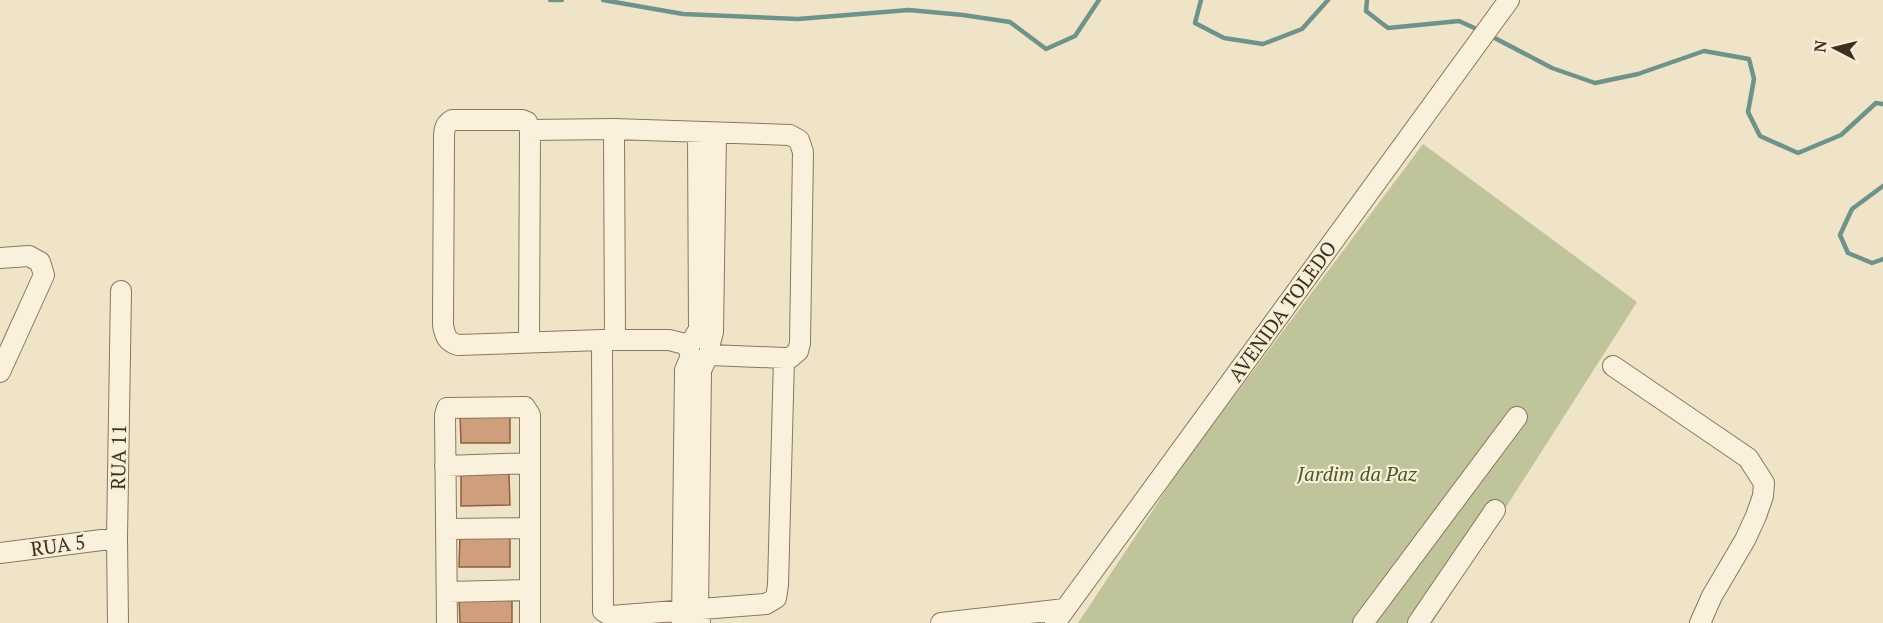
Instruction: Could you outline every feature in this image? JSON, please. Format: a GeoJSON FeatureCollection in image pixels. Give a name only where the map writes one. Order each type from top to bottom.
{"type":"FeatureCollection","features":[{"type":"Feature","properties":{"kind":"street","name":"AVENIDA TOLEDO"},"geometry":{"type":"LineString","coordinates":[[1060,616],[1509,0]]}},
{"type":"Feature","properties":{"kind":"street"},"geometry":{"type":"LineString","coordinates":[[529,342],[530,130],[527,122],[522,120],[452,120],[447,123],[444,128],[442,314],[444,334],[451,343],[529,342],[608,340],[669,340],[700,350],[790,358],[798,351],[800,343],[803,152],[800,140],[790,135],[614,129],[530,130]]}},
{"type":"Feature","properties":{"kind":"street"},"geometry":{"type":"LineString","coordinates":[[614,129],[603,611],[611,616],[691,616],[766,604],[776,598],[784,358]]}},
{"type":"Feature","properties":{"kind":"street"},"geometry":{"type":"LineString","coordinates":[[691,616],[685,370],[700,350],[713,321],[707,133]]}},
{"type":"Feature","properties":{"kind":"street"},"geometry":{"type":"LineString","coordinates":[[0,258],[29,256],[40,262],[44,275],[0,372]]}},
{"type":"Feature","properties":{"kind":"street","name":"RUA 11"},"geometry":{"type":"LineString","coordinates":[[118,623],[121,291]]}},
{"type":"Feature","properties":{"kind":"street"},"geometry":{"type":"LineString","coordinates":[[1613,366],[1748,458],[1764,483],[1760,506],[1745,540],[1700,623]]}},
{"type":"Feature","properties":{"kind":"street"},"geometry":{"type":"LineString","coordinates":[[447,623],[445,415],[447,408],[525,407],[530,415],[530,623]]}},
{"type":"Feature","properties":{"kind":"street"},"geometry":{"type":"LineString","coordinates":[[1363,623],[1517,417]]}},
{"type":"Feature","properties":{"kind":"street"},"geometry":{"type":"LineString","coordinates":[[446,466],[530,463]]}},
{"type":"Feature","properties":{"kind":"street"},"geometry":{"type":"LineString","coordinates":[[1418,623],[1495,510]]}},
{"type":"Feature","properties":{"kind":"street"},"geometry":{"type":"LineString","coordinates":[[446,529],[530,528]]}},
{"type":"Feature","properties":{"kind":"street","name":"RUA 5"},"geometry":{"type":"LineString","coordinates":[[0,553],[117,538]]}},
{"type":"Feature","properties":{"kind":"street"},"geometry":{"type":"LineString","coordinates":[[447,592],[530,590]]}},
{"type":"Feature","properties":{"kind":"street"},"geometry":{"type":"LineString","coordinates":[[941,623],[1060,616]]}},
{"type":"Feature","properties":{"kind":"green space","name":"Jardim da Paz"},"geometry":{"type":"Polygon","coordinates":[[[1423,144],[1637,302],[1432,623],[1078,623],[1182,466],[1423,144]]]}},
{"type":"Feature","properties":{"kind":"building"},"geometry":{"type":"Polygon","coordinates":[[[510,413],[510,443],[461,443],[460,414],[510,413]]]}},
{"type":"Feature","properties":{"kind":"building"},"geometry":{"type":"Polygon","coordinates":[[[509,474],[510,505],[461,506],[461,475],[509,474]]]}},
{"type":"Feature","properties":{"kind":"building"},"geometry":{"type":"Polygon","coordinates":[[[460,535],[510,535],[510,567],[459,567],[460,535]]]}},
{"type":"Feature","properties":{"kind":"building"},"geometry":{"type":"Polygon","coordinates":[[[512,596],[512,623],[460,623],[459,597],[512,596]]]}},
{"type":"Feature","properties":{"kind":"waterway"},"geometry":{"type":"LineString","coordinates":[[550,0],[562,0]]}},
{"type":"Feature","properties":{"kind":"waterway"},"geometry":{"type":"LineString","coordinates":[[603,0],[683,14],[798,19],[909,10],[963,15],[1010,22],[1046,49],[1075,36],[1099,0]]}},
{"type":"Feature","properties":{"kind":"waterway"},"geometry":{"type":"LineString","coordinates":[[1201,0],[1195,23],[1224,38],[1263,44],[1302,29],[1328,0]]}},
{"type":"Feature","properties":{"kind":"waterway"},"geometry":{"type":"LineString","coordinates":[[1367,0],[1366,11],[1388,28],[1459,21],[1481,31]]}},
{"type":"Feature","properties":{"kind":"waterway"},"geometry":{"type":"LineString","coordinates":[[1489,35],[1552,68],[1595,83],[1638,74],[1704,51],[1749,59],[1754,79],[1748,112],[1760,136],[1798,153],[1841,135],[1876,103],[1883,104]]}},
{"type":"Feature","properties":{"kind":"waterway"},"geometry":{"type":"LineString","coordinates":[[1883,186],[1852,209],[1840,235],[1848,253],[1872,263],[1883,259]]}}]}
